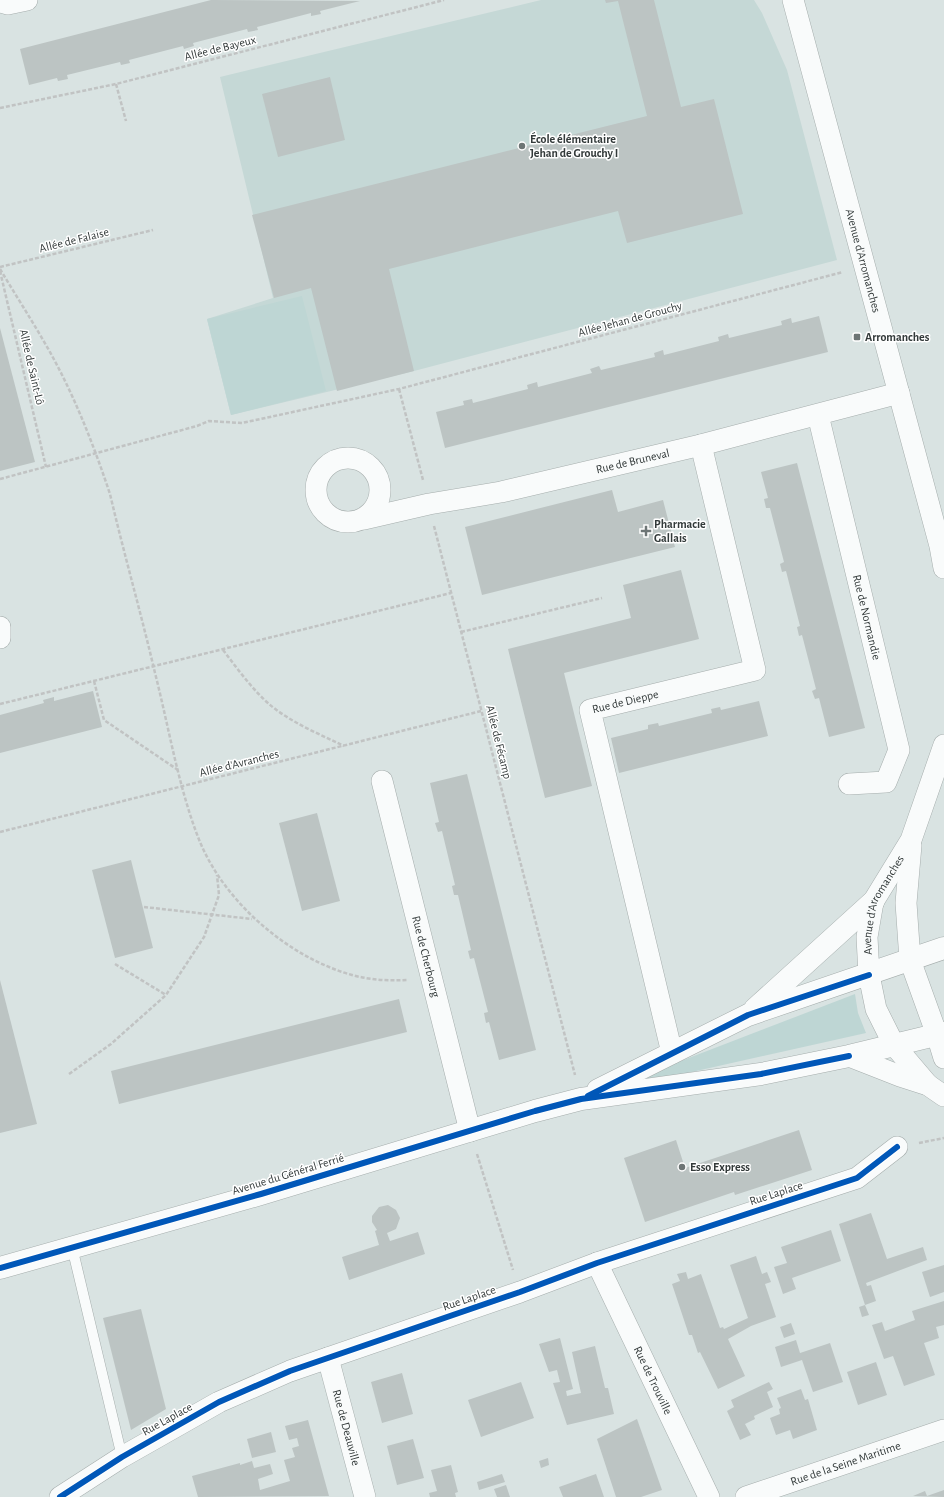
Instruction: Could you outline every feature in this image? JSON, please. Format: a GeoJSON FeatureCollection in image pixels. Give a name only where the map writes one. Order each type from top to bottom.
{"type":"FeatureCollection","features":[{"type":"Feature","properties":{"kind":"street"},"geometry":{"type":"LineString","coordinates":[[0,2],[8,4],[27,0]]}},
{"type":"Feature","properties":{"kind":"street","name":"Avenue d'Arromanches"},"geometry":{"type":"LineString","coordinates":[[793,0],[940,546],[944,568]]}},
{"type":"Feature","properties":{"kind":"street","name":"Rue de Bruneval"},"geometry":{"type":"LineString","coordinates":[[364,519],[429,504],[501,492],[701,445],[899,393]]}},
{"type":"Feature","properties":{"kind":"street","name":"Rue de Normandie"},"geometry":{"type":"LineString","coordinates":[[818,415],[899,750],[886,782],[849,784]]}},
{"type":"Feature","properties":{"kind":"street","name":"Rue de Dieppe"},"geometry":{"type":"LineString","coordinates":[[672,1053],[590,710],[755,670],[701,445]]}},
{"type":"Feature","properties":{"kind":"street"},"geometry":{"type":"LineString","coordinates":[[0,627],[0,638]]}},
{"type":"Feature","properties":{"kind":"street","name":"Avenue d'Arromanches"},"geometry":{"type":"LineString","coordinates":[[936,1090],[894,1045],[876,1009],[869,975],[867,937],[873,902],[912,840],[944,754]]}},
{"type":"Feature","properties":{"kind":"street","name":"Rue de Cherbourg"},"geometry":{"type":"LineString","coordinates":[[382,782],[470,1131]]}},
{"type":"Feature","properties":{"kind":"street","name":"Avenue d'Arromanches"},"geometry":{"type":"LineString","coordinates":[[912,840],[906,903],[910,960],[941,1034],[944,1058]]}},
{"type":"Feature","properties":{"kind":"street"},"geometry":{"type":"LineString","coordinates":[[748,1015],[873,902]]}},
{"type":"Feature","properties":{"kind":"street"},"geometry":{"type":"LineString","coordinates":[[581,1099],[748,1015],[869,975],[944,948]]}},
{"type":"Feature","properties":{"kind":"street"},"geometry":{"type":"LineString","coordinates":[[581,1099],[761,1074],[849,1056],[941,1034]]}},
{"type":"Feature","properties":{"kind":"street"},"geometry":{"type":"LineString","coordinates":[[849,1056],[936,1090]]}},
{"type":"Feature","properties":{"kind":"street","name":"Avenue du Général Ferrié"},"geometry":{"type":"LineString","coordinates":[[0,1268],[262,1194],[581,1099]]}},
{"type":"Feature","properties":{"kind":"street","name":"Rue Laplace"},"geometry":{"type":"LineString","coordinates":[[60,1497],[122,1457],[219,1402],[290,1371],[520,1292],[597,1263],[857,1178],[897,1147]]}},
{"type":"Feature","properties":{"kind":"street","name":"Rue de Trouville"},"geometry":{"type":"LineString","coordinates":[[597,1263],[709,1497]]}},
{"type":"Feature","properties":{"kind":"street","name":"Rue de Deauville"},"geometry":{"type":"LineString","coordinates":[[328,1358],[365,1497]]}},
{"type":"Feature","properties":{"kind":"street","name":"Rue de la Seine Maritime"},"geometry":{"type":"LineString","coordinates":[[746,1497],[798,1489],[944,1430]]}},
{"type":"Feature","properties":{"kind":"lane"},"geometry":{"type":"LineString","coordinates":[[72,1248],[122,1457]]}},
{"type":"Feature","properties":{"kind":"path"},"geometry":{"type":"LineString","coordinates":[[116,84],[126,121]]}},
{"type":"Feature","properties":{"kind":"path"},"geometry":{"type":"LineString","coordinates":[[0,269],[46,346],[74,400],[96,452],[110,494],[154,666],[182,786],[198,838],[217,874],[253,919],[289,945],[318,963],[352,975],[384,981],[432,980]]}},
{"type":"Feature","properties":{"kind":"path"},"geometry":{"type":"LineString","coordinates":[[0,704],[451,593]]}},
{"type":"Feature","properties":{"kind":"path"},"geometry":{"type":"LineString","coordinates":[[461,632],[602,598]]}},
{"type":"Feature","properties":{"kind":"path"},"geometry":{"type":"LineString","coordinates":[[223,650],[248,682],[270,704],[297,722],[344,746]]}},
{"type":"Feature","properties":{"kind":"path"},"geometry":{"type":"LineString","coordinates":[[94,681],[104,720],[179,770]]}},
{"type":"Feature","properties":{"kind":"path"},"geometry":{"type":"LineString","coordinates":[[69,1074],[111,1044],[166,995],[204,937],[214,913],[219,895],[217,874]]}},
{"type":"Feature","properties":{"kind":"path"},"geometry":{"type":"LineString","coordinates":[[144,906],[214,913],[253,919]]}},
{"type":"Feature","properties":{"kind":"path"},"geometry":{"type":"LineString","coordinates":[[115,964],[166,995]]}},
{"type":"Feature","properties":{"kind":"path"},"geometry":{"type":"LineString","coordinates":[[470,1131],[520,1292]]}},
{"type":"Feature","properties":{"kind":"shaded area","name":"École élémentaire Jehan de Grouchy I"},"geometry":{"type":"Polygon","coordinates":[[[541,0],[754,0],[762,13],[787,70],[837,260],[414,371],[231,415],[207,319],[273,298],[220,77],[541,0]]]}},
{"type":"Feature","properties":{"kind":"shaded area"},"geometry":{"type":"Polygon","coordinates":[[[302,296],[326,391],[231,415],[207,319],[302,296]]]}},
{"type":"Feature","properties":{"kind":"shaded area"},"geometry":{"type":"Polygon","coordinates":[[[855,994],[858,1013],[866,1033],[598,1093],[855,994]]]}},
{"type":"Feature","properties":{"kind":"building"},"geometry":{"type":"Polygon","coordinates":[[[211,0],[360,1],[320,11],[321,14],[311,16],[311,13],[257,27],[258,30],[248,32],[247,29],[193,43],[194,46],[184,49],[183,46],[129,60],[130,63],[121,65],[120,62],[67,75],[68,79],[58,81],[57,78],[29,85],[20,49],[211,0]]]}},
{"type":"Feature","properties":{"kind":"building"},"geometry":{"type":"Polygon","coordinates":[[[605,0],[654,0],[681,107],[714,99],[743,214],[627,243],[618,211],[389,269],[414,371],[337,391],[311,288],[274,298],[252,215],[647,116],[618,1],[606,3],[605,0]]]}},
{"type":"Feature","properties":{"kind":"building"},"geometry":{"type":"Polygon","coordinates":[[[330,77],[345,140],[278,157],[262,94],[330,77]]]}},
{"type":"Feature","properties":{"kind":"building"},"geometry":{"type":"Polygon","coordinates":[[[819,316],[828,352],[445,448],[436,412],[464,405],[463,401],[472,399],[473,403],[528,389],[527,385],[537,382],[538,387],[592,373],[590,369],[599,366],[601,370],[655,357],[654,353],[663,350],[664,355],[719,341],[718,337],[728,334],[729,338],[782,325],[781,321],[791,318],[792,323],[819,316]]]}},
{"type":"Feature","properties":{"kind":"building"},"geometry":{"type":"Polygon","coordinates":[[[0,328],[35,462],[0,471],[0,328]]]}},
{"type":"Feature","properties":{"kind":"building"},"geometry":{"type":"Polygon","coordinates":[[[797,463],[865,728],[829,737],[819,698],[815,699],[812,691],[816,689],[802,635],[799,636],[797,627],[800,626],[786,571],[782,572],[780,564],[784,562],[770,508],[766,508],[764,499],[768,498],[761,472],[797,463]]]}},
{"type":"Feature","properties":{"kind":"building"},"geometry":{"type":"Polygon","coordinates":[[[612,490],[618,512],[663,500],[675,547],[482,595],[465,527],[612,490]]]}},
{"type":"Feature","properties":{"kind":"building"},"geometry":{"type":"Polygon","coordinates":[[[681,570],[699,639],[564,673],[592,786],[545,798],[508,649],[631,618],[623,585],[681,570]]]}},
{"type":"Feature","properties":{"kind":"building"},"geometry":{"type":"Polygon","coordinates":[[[93,691],[102,727],[0,753],[0,715],[44,703],[43,700],[54,697],[54,701],[93,691]]]}},
{"type":"Feature","properties":{"kind":"building"},"geometry":{"type":"Polygon","coordinates":[[[759,701],[768,736],[619,773],[611,738],[648,729],[648,725],[658,723],[659,726],[712,713],[711,709],[720,707],[721,710],[759,701]]]}},
{"type":"Feature","properties":{"kind":"building"},"geometry":{"type":"Polygon","coordinates":[[[467,774],[536,1050],[499,1060],[489,1022],[486,1023],[484,1013],[488,1012],[474,958],[470,959],[468,951],[471,950],[458,895],[454,895],[452,886],[455,885],[442,831],[438,832],[435,823],[439,822],[430,783],[467,774]]]}},
{"type":"Feature","properties":{"kind":"building"},"geometry":{"type":"Polygon","coordinates":[[[317,813],[340,901],[302,911],[279,823],[317,813]]]}},
{"type":"Feature","properties":{"kind":"building"},"geometry":{"type":"Polygon","coordinates":[[[131,860],[153,948],[115,958],[92,870],[131,860]]]}},
{"type":"Feature","properties":{"kind":"building"},"geometry":{"type":"Polygon","coordinates":[[[0,980],[37,1124],[0,1133],[0,980]]]}},
{"type":"Feature","properties":{"kind":"building"},"geometry":{"type":"Polygon","coordinates":[[[399,999],[407,1032],[119,1104],[111,1071],[399,999]]]}},
{"type":"Feature","properties":{"kind":"building"},"geometry":{"type":"Polygon","coordinates":[[[799,1130],[812,1170],[735,1195],[734,1192],[645,1222],[624,1158],[676,1140],[685,1168],[799,1130]]]}},
{"type":"Feature","properties":{"kind":"building"},"geometry":{"type":"Polygon","coordinates":[[[388,1205],[396,1210],[400,1218],[396,1229],[387,1233],[390,1241],[418,1232],[425,1254],[349,1280],[342,1257],[379,1245],[375,1231],[377,1230],[372,1222],[372,1216],[379,1207],[388,1205]]]}},
{"type":"Feature","properties":{"kind":"building"},"geometry":{"type":"Polygon","coordinates":[[[871,1213],[887,1259],[923,1247],[927,1260],[866,1283],[867,1286],[871,1285],[876,1301],[865,1305],[839,1224],[871,1213]]]}},
{"type":"Feature","properties":{"kind":"building"},"geometry":{"type":"Polygon","coordinates":[[[831,1230],[841,1261],[792,1278],[796,1289],[783,1294],[774,1267],[787,1263],[781,1247],[831,1230]]]}},
{"type":"Feature","properties":{"kind":"building"},"geometry":{"type":"Polygon","coordinates":[[[756,1256],[762,1274],[767,1272],[771,1282],[765,1284],[776,1317],[751,1326],[728,1339],[745,1376],[718,1389],[700,1352],[698,1353],[692,1335],[689,1335],[672,1284],[680,1281],[677,1274],[686,1272],[688,1279],[701,1274],[720,1328],[723,1327],[724,1329],[748,1318],[730,1265],[756,1256]]]}},
{"type":"Feature","properties":{"kind":"building"},"geometry":{"type":"Polygon","coordinates":[[[944,1265],[944,1292],[930,1297],[922,1272],[944,1265]]]}},
{"type":"Feature","properties":{"kind":"building"},"geometry":{"type":"Polygon","coordinates":[[[944,1301],[944,1325],[936,1327],[939,1338],[924,1343],[935,1375],[904,1386],[893,1356],[884,1359],[872,1325],[882,1322],[885,1331],[915,1320],[912,1311],[944,1301]]]}},
{"type":"Feature","properties":{"kind":"building"},"geometry":{"type":"Polygon","coordinates":[[[865,1305],[869,1315],[862,1317],[859,1307],[865,1305]]]}},
{"type":"Feature","properties":{"kind":"building"},"geometry":{"type":"Polygon","coordinates":[[[141,1309],[166,1409],[131,1430],[103,1318],[141,1309]]]}},
{"type":"Feature","properties":{"kind":"building"},"geometry":{"type":"Polygon","coordinates":[[[791,1323],[795,1334],[784,1338],[780,1327],[791,1323]]]}},
{"type":"Feature","properties":{"kind":"building"},"geometry":{"type":"Polygon","coordinates":[[[560,1338],[573,1389],[566,1391],[567,1396],[581,1393],[572,1352],[595,1346],[605,1388],[608,1388],[614,1414],[567,1425],[553,1383],[560,1382],[557,1370],[549,1372],[539,1344],[560,1338]]]}},
{"type":"Feature","properties":{"kind":"building"},"geometry":{"type":"Polygon","coordinates":[[[796,1340],[800,1353],[830,1343],[843,1382],[813,1392],[802,1360],[781,1367],[775,1347],[796,1340]]]}},
{"type":"Feature","properties":{"kind":"building"},"geometry":{"type":"Polygon","coordinates":[[[876,1362],[887,1395],[858,1405],[847,1372],[876,1362]]]}},
{"type":"Feature","properties":{"kind":"building"},"geometry":{"type":"Polygon","coordinates":[[[402,1373],[413,1414],[382,1423],[371,1382],[402,1373]]]}},
{"type":"Feature","properties":{"kind":"building"},"geometry":{"type":"Polygon","coordinates":[[[521,1382],[534,1418],[481,1437],[468,1400],[521,1382]]]}},
{"type":"Feature","properties":{"kind":"building"},"geometry":{"type":"Polygon","coordinates":[[[769,1382],[773,1389],[767,1392],[773,1407],[754,1416],[755,1419],[745,1424],[751,1435],[740,1440],[727,1411],[734,1407],[731,1400],[769,1382]]]}},
{"type":"Feature","properties":{"kind":"building"},"geometry":{"type":"Polygon","coordinates":[[[801,1389],[805,1400],[808,1399],[817,1430],[793,1439],[790,1430],[776,1435],[770,1418],[780,1414],[779,1409],[781,1408],[777,1398],[801,1389]]]}},
{"type":"Feature","properties":{"kind":"building"},"geometry":{"type":"Polygon","coordinates":[[[637,1419],[662,1490],[641,1497],[616,1497],[597,1439],[637,1419]]]}},
{"type":"Feature","properties":{"kind":"building"},"geometry":{"type":"Polygon","coordinates":[[[308,1420],[329,1496],[198,1497],[192,1476],[240,1463],[240,1465],[252,1461],[254,1468],[270,1464],[273,1474],[258,1479],[260,1490],[290,1481],[284,1460],[295,1457],[292,1448],[299,1446],[297,1438],[289,1440],[285,1426],[308,1420]]]}},
{"type":"Feature","properties":{"kind":"building"},"geometry":{"type":"Polygon","coordinates":[[[271,1432],[276,1452],[252,1458],[247,1439],[271,1432]]]}},
{"type":"Feature","properties":{"kind":"building"},"geometry":{"type":"Polygon","coordinates":[[[413,1439],[424,1478],[397,1485],[387,1446],[413,1439]]]}},
{"type":"Feature","properties":{"kind":"building"},"geometry":{"type":"Polygon","coordinates":[[[548,1458],[549,1465],[541,1468],[539,1461],[548,1458]]]}},
{"type":"Feature","properties":{"kind":"building"},"geometry":{"type":"Polygon","coordinates":[[[451,1465],[458,1492],[455,1493],[456,1497],[430,1497],[429,1493],[437,1491],[431,1470],[451,1465]]]}},
{"type":"Feature","properties":{"kind":"building"},"geometry":{"type":"Polygon","coordinates":[[[502,1474],[505,1482],[479,1490],[477,1482],[502,1474]]]}},
{"type":"Feature","properties":{"kind":"building"},"geometry":{"type":"Polygon","coordinates":[[[596,1474],[604,1497],[563,1497],[559,1487],[596,1474]]]}},
{"type":"Feature","properties":{"kind":"building"},"geometry":{"type":"Polygon","coordinates":[[[506,1485],[510,1497],[497,1497],[494,1489],[506,1485]]]}},
{"type":"Feature","properties":{"kind":"building"},"geometry":{"type":"Polygon","coordinates":[[[944,1490],[944,1497],[913,1496],[925,1491],[927,1496],[944,1490]]]}},
{"type":"Feature","properties":{"kind":"cycle path"},"geometry":{"type":"LineString","coordinates":[[588,1096],[748,1015],[869,975]]}},
{"type":"Feature","properties":{"kind":"cycle path"},"geometry":{"type":"LineString","coordinates":[[0,1268],[261,1194],[535,1111],[581,1099],[761,1074],[849,1056]]}},
{"type":"Feature","properties":{"kind":"cycle path"},"geometry":{"type":"LineString","coordinates":[[60,1497],[122,1457],[219,1402],[290,1371],[520,1292],[597,1263],[857,1178],[897,1147]]}},
{"type":"Feature","properties":{"kind":"place","name":"École élémentaire Jehan de Grouchy I"},"geometry":{"type":"Point","coordinates":[522,146]}},
{"type":"Feature","properties":{"kind":"place","name":"Arromanches"},"geometry":{"type":"Point","coordinates":[857,337]}},
{"type":"Feature","properties":{"kind":"place","name":"Pharmacie Gallais"},"geometry":{"type":"Point","coordinates":[646,531]}},
{"type":"Feature","properties":{"kind":"place","name":"Esso Express"},"geometry":{"type":"Point","coordinates":[682,1167]}}]}
